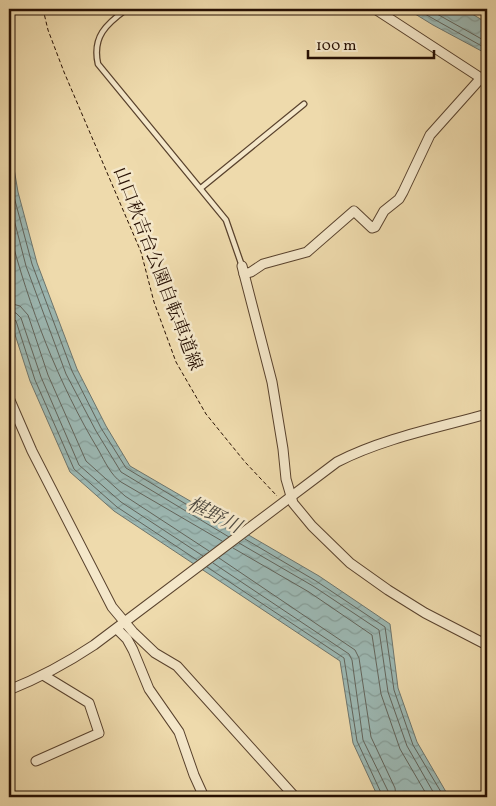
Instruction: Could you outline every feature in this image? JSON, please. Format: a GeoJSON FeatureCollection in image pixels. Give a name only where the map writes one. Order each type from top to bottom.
{"type":"FeatureCollection","features":[{"type":"Feature","properties":{"kind":"street"},"geometry":{"type":"LineString","coordinates":[[286,499],[272,382],[243,270],[251,272],[263,264],[307,252],[354,211],[372,228],[375,227],[384,211],[403,192],[430,135],[484,80],[375,9]]}},
{"type":"Feature","properties":{"kind":"street"},"geometry":{"type":"LineString","coordinates":[[9,398],[32,452],[112,607],[155,653],[177,666],[295,797]]}},
{"type":"Feature","properties":{"kind":"street"},"geometry":{"type":"LineString","coordinates":[[9,690],[43,676],[72,660],[126,623],[286,499],[337,462],[354,453],[390,441],[487,414]]}},
{"type":"Feature","properties":{"kind":"street"},"geometry":{"type":"LineString","coordinates":[[286,499],[293,503],[312,526],[350,563],[424,613],[487,645]]}},
{"type":"Feature","properties":{"kind":"street"},"geometry":{"type":"LineString","coordinates":[[117,629],[127,639],[133,650],[148,688],[180,732],[194,775],[204,797]]}},
{"type":"Feature","properties":{"kind":"street"},"geometry":{"type":"LineString","coordinates":[[36,761],[99,733],[89,703],[43,676]]}},
{"type":"Feature","properties":{"kind":"lane"},"geometry":{"type":"LineString","coordinates":[[127,9],[111,21],[100,34],[96,52],[98,64],[226,220],[243,270]]}},
{"type":"Feature","properties":{"kind":"lane"},"geometry":{"type":"LineString","coordinates":[[201,188],[304,104]]}},
{"type":"Feature","properties":{"kind":"path","name":"山口秋吉台公園自転車道線"},"geometry":{"type":"LineString","coordinates":[[43,9],[48,30],[64,72],[142,252],[154,302],[176,362],[206,414],[246,462],[286,499]]}},
{"type":"Feature","properties":{"kind":"water"},"geometry":{"type":"Polygon","coordinates":[[[407,9],[464,9],[487,23],[487,54],[433,25],[407,9]]]}},
{"type":"Feature","properties":{"kind":"water","name":"椹野川"},"geometry":{"type":"Polygon","coordinates":[[[9,139],[18,192],[37,263],[77,369],[106,426],[130,466],[319,576],[390,624],[398,688],[417,742],[449,797],[378,797],[353,743],[340,661],[114,511],[70,472],[30,381],[9,316],[9,139]]]}}]}
